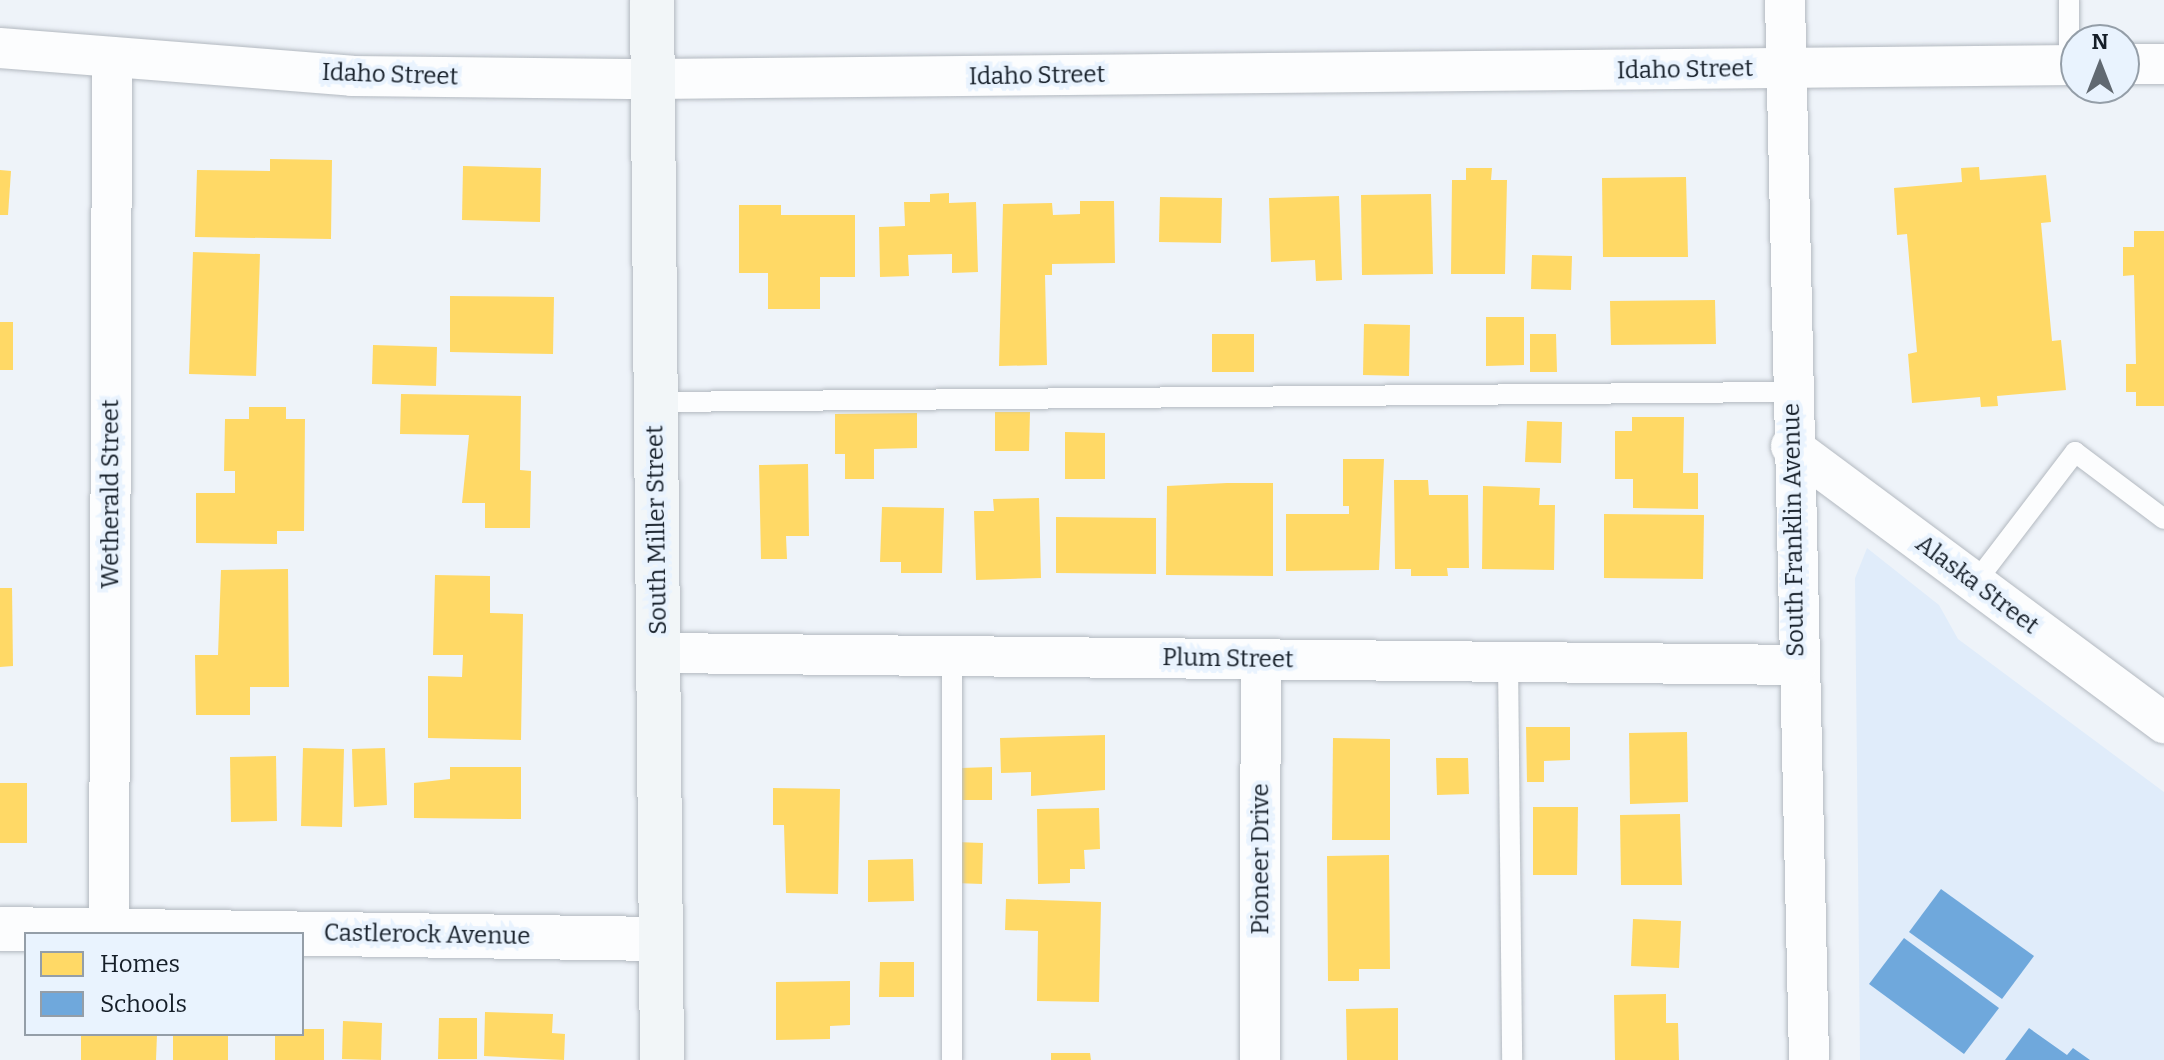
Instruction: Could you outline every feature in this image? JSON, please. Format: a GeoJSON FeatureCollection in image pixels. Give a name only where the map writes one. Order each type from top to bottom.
{"type":"FeatureCollection","features":[{"type":"Feature","properties":{"kind":"main road","name":"South Miller Street"},"geometry":{"type":"LineString","coordinates":[[652,0],[662,1060]]}},
{"type":"Feature","properties":{"kind":"street","name":"South Franklin Avenue"},"geometry":{"type":"LineString","coordinates":[[1785,0],[1791,446],[1809,1060]]}},
{"type":"Feature","properties":{"kind":"street","name":"Idaho Street"},"geometry":{"type":"LineString","coordinates":[[0,48],[352,76],[653,79],[2060,65]]}},
{"type":"Feature","properties":{"kind":"street","name":"Wetherald Street"},"geometry":{"type":"LineString","coordinates":[[109,931],[112,57]]}},
{"type":"Feature","properties":{"kind":"street"},"geometry":{"type":"LineString","coordinates":[[2140,64],[2164,64]]}},
{"type":"Feature","properties":{"kind":"street","name":"Alaska Street"},"geometry":{"type":"LineString","coordinates":[[1791,446],[2164,723]]}},
{"type":"Feature","properties":{"kind":"street","name":"Plum Street"},"geometry":{"type":"LineString","coordinates":[[659,653],[1797,665]]}},
{"type":"Feature","properties":{"kind":"street","name":"Pioneer Drive"},"geometry":{"type":"LineString","coordinates":[[1260,1060],[1261,659]]}},
{"type":"Feature","properties":{"kind":"street","name":"Castlerock Avenue"},"geometry":{"type":"LineString","coordinates":[[0,929],[178,932]]}},
{"type":"Feature","properties":{"kind":"street","name":"Castlerock Avenue"},"geometry":{"type":"LineString","coordinates":[[304,934],[661,939]]}},
{"type":"Feature","properties":{"kind":"lane"},"geometry":{"type":"LineString","coordinates":[[2069,0],[2070,24]]}},
{"type":"Feature","properties":{"kind":"lane"},"geometry":{"type":"LineString","coordinates":[[656,402],[1790,392]]}},
{"type":"Feature","properties":{"kind":"lane"},"geometry":{"type":"LineString","coordinates":[[1975,583],[2075,452],[2164,519]]}},
{"type":"Feature","properties":{"kind":"lane"},"geometry":{"type":"LineString","coordinates":[[952,656],[952,1060]]}},
{"type":"Feature","properties":{"kind":"lane"},"geometry":{"type":"LineString","coordinates":[[1508,662],[1512,1060]]}},
{"type":"Feature","properties":{"kind":"shaded area"},"geometry":{"type":"Polygon","coordinates":[[[1867,548],[1939,605],[1958,639],[2164,792],[2164,1060],[1860,1060],[1855,578],[1867,548]]]}},
{"type":"Feature","properties":{"kind":"building: Homes"},"geometry":{"type":"Polygon","coordinates":[[[270,159],[332,160],[331,239],[195,237],[197,170],[270,171],[270,159]]]}},
{"type":"Feature","properties":{"kind":"building: Homes"},"geometry":{"type":"Polygon","coordinates":[[[463,166],[541,168],[540,222],[462,220],[463,166]]]}},
{"type":"Feature","properties":{"kind":"building: Homes"},"geometry":{"type":"Polygon","coordinates":[[[1979,167],[1980,180],[2046,175],[2051,222],[2041,223],[2052,341],[2061,340],[2066,390],[1997,396],[1998,406],[1981,407],[1980,397],[1912,403],[1908,354],[1917,352],[1907,234],[1897,235],[1894,188],[1962,182],[1961,168],[1979,167]]]}},
{"type":"Feature","properties":{"kind":"building: Homes"},"geometry":{"type":"Polygon","coordinates":[[[1466,168],[1492,168],[1491,180],[1507,180],[1505,274],[1451,274],[1452,180],[1466,180],[1466,168]]]}},
{"type":"Feature","properties":{"kind":"building: Homes"},"geometry":{"type":"Polygon","coordinates":[[[0,170],[11,171],[8,215],[0,215],[0,170]]]}},
{"type":"Feature","properties":{"kind":"building: Homes"},"geometry":{"type":"Polygon","coordinates":[[[1686,177],[1688,257],[1603,257],[1602,178],[1686,177]]]}},
{"type":"Feature","properties":{"kind":"building: Homes"},"geometry":{"type":"Polygon","coordinates":[[[949,193],[949,203],[976,202],[978,272],[952,273],[952,254],[908,255],[909,276],[880,277],[879,227],[905,226],[904,202],[930,202],[930,194],[949,193]]]}},
{"type":"Feature","properties":{"kind":"building: Homes"},"geometry":{"type":"Polygon","coordinates":[[[1431,194],[1433,274],[1362,275],[1361,195],[1431,194]]]}},
{"type":"Feature","properties":{"kind":"building: Homes"},"geometry":{"type":"Polygon","coordinates":[[[1339,196],[1342,280],[1316,281],[1315,260],[1271,262],[1269,198],[1339,196]]]}},
{"type":"Feature","properties":{"kind":"building: Homes"},"geometry":{"type":"Polygon","coordinates":[[[1160,197],[1222,198],[1221,243],[1159,242],[1160,197]]]}},
{"type":"Feature","properties":{"kind":"building: Homes"},"geometry":{"type":"Polygon","coordinates":[[[1080,201],[1114,201],[1115,263],[1052,264],[1052,275],[1045,275],[1047,365],[999,366],[1003,204],[1052,203],[1053,215],[1080,214],[1080,201]]]}},
{"type":"Feature","properties":{"kind":"building: Homes"},"geometry":{"type":"Polygon","coordinates":[[[739,205],[781,205],[781,215],[855,215],[855,277],[820,277],[820,309],[768,309],[768,273],[739,273],[739,205]]]}},
{"type":"Feature","properties":{"kind":"building: Homes"},"geometry":{"type":"Polygon","coordinates":[[[2134,231],[2164,231],[2164,406],[2136,406],[2136,392],[2126,392],[2126,364],[2136,364],[2134,275],[2123,276],[2123,247],[2134,247],[2134,231]]]}},
{"type":"Feature","properties":{"kind":"building: Homes"},"geometry":{"type":"Polygon","coordinates":[[[193,252],[260,254],[256,376],[189,374],[193,252]]]}},
{"type":"Feature","properties":{"kind":"building: Homes"},"geometry":{"type":"Polygon","coordinates":[[[1532,255],[1572,256],[1571,290],[1531,289],[1532,255]]]}},
{"type":"Feature","properties":{"kind":"building: Homes"},"geometry":{"type":"Polygon","coordinates":[[[450,296],[554,297],[553,354],[450,352],[450,296]]]}},
{"type":"Feature","properties":{"kind":"building: Homes"},"geometry":{"type":"Polygon","coordinates":[[[1715,300],[1716,344],[1611,345],[1610,301],[1715,300]]]}},
{"type":"Feature","properties":{"kind":"building: Homes"},"geometry":{"type":"Polygon","coordinates":[[[1486,317],[1524,317],[1524,365],[1486,366],[1486,317]]]}},
{"type":"Feature","properties":{"kind":"building: Homes"},"geometry":{"type":"Polygon","coordinates":[[[0,322],[13,322],[13,370],[0,370],[0,322]]]}},
{"type":"Feature","properties":{"kind":"building: Homes"},"geometry":{"type":"Polygon","coordinates":[[[1364,324],[1410,325],[1409,376],[1363,375],[1364,324]]]}},
{"type":"Feature","properties":{"kind":"building: Homes"},"geometry":{"type":"Polygon","coordinates":[[[1212,334],[1254,334],[1254,372],[1212,372],[1212,334]]]}},
{"type":"Feature","properties":{"kind":"building: Homes"},"geometry":{"type":"Polygon","coordinates":[[[1530,334],[1556,334],[1557,372],[1530,372],[1530,334]]]}},
{"type":"Feature","properties":{"kind":"building: Homes"},"geometry":{"type":"Polygon","coordinates":[[[373,345],[437,347],[436,386],[372,384],[373,345]]]}},
{"type":"Feature","properties":{"kind":"building: Homes"},"geometry":{"type":"Polygon","coordinates":[[[401,394],[521,396],[520,470],[531,471],[530,528],[485,528],[485,503],[462,503],[469,435],[400,434],[401,394]]]}},
{"type":"Feature","properties":{"kind":"building: Homes"},"geometry":{"type":"Polygon","coordinates":[[[249,407],[286,407],[286,419],[305,419],[304,531],[277,531],[277,544],[196,543],[196,493],[235,493],[235,471],[224,471],[225,419],[249,419],[249,407]]]}},
{"type":"Feature","properties":{"kind":"building: Homes"},"geometry":{"type":"Polygon","coordinates":[[[995,412],[1030,412],[1029,451],[995,451],[995,412]]]}},
{"type":"Feature","properties":{"kind":"building: Homes"},"geometry":{"type":"Polygon","coordinates":[[[917,413],[917,448],[874,449],[874,479],[845,479],[845,454],[835,454],[835,414],[917,413]]]}},
{"type":"Feature","properties":{"kind":"building: Homes"},"geometry":{"type":"Polygon","coordinates":[[[1632,417],[1684,417],[1683,473],[1698,473],[1698,509],[1633,508],[1633,479],[1615,479],[1615,431],[1632,431],[1632,417]]]}},
{"type":"Feature","properties":{"kind":"building: Homes"},"geometry":{"type":"Polygon","coordinates":[[[1527,421],[1562,422],[1561,463],[1525,462],[1527,421]]]}},
{"type":"Feature","properties":{"kind":"building: Homes"},"geometry":{"type":"Polygon","coordinates":[[[1065,432],[1105,433],[1105,479],[1065,479],[1065,432]]]}},
{"type":"Feature","properties":{"kind":"building: Homes"},"geometry":{"type":"Polygon","coordinates":[[[1343,459],[1384,459],[1379,570],[1286,571],[1286,514],[1349,514],[1349,506],[1343,506],[1343,459]]]}},
{"type":"Feature","properties":{"kind":"building: Homes"},"geometry":{"type":"Polygon","coordinates":[[[808,464],[809,536],[786,536],[787,559],[761,559],[759,465],[808,464]]]}},
{"type":"Feature","properties":{"kind":"building: Homes"},"geometry":{"type":"Polygon","coordinates":[[[1394,480],[1428,480],[1429,495],[1468,495],[1469,568],[1447,568],[1448,576],[1411,576],[1411,569],[1395,569],[1394,480]]]}},
{"type":"Feature","properties":{"kind":"building: Homes"},"geometry":{"type":"Polygon","coordinates":[[[1273,483],[1273,576],[1166,575],[1167,486],[1273,483]]]}},
{"type":"Feature","properties":{"kind":"building: Homes"},"geometry":{"type":"Polygon","coordinates":[[[1483,486],[1540,488],[1539,505],[1555,505],[1554,570],[1482,569],[1483,486]]]}},
{"type":"Feature","properties":{"kind":"building: Homes"},"geometry":{"type":"Polygon","coordinates":[[[1039,498],[1041,578],[976,580],[974,511],[994,511],[993,499],[1039,498]]]}},
{"type":"Feature","properties":{"kind":"building: Homes"},"geometry":{"type":"Polygon","coordinates":[[[882,507],[944,508],[942,573],[901,573],[901,562],[880,562],[882,507]]]}},
{"type":"Feature","properties":{"kind":"building: Homes"},"geometry":{"type":"Polygon","coordinates":[[[1604,514],[1704,515],[1703,579],[1604,578],[1604,514]]]}},
{"type":"Feature","properties":{"kind":"building: Homes"},"geometry":{"type":"Polygon","coordinates":[[[1056,517],[1156,518],[1156,574],[1056,573],[1056,517]]]}},
{"type":"Feature","properties":{"kind":"building: Homes"},"geometry":{"type":"Polygon","coordinates":[[[288,569],[289,687],[250,687],[250,715],[196,715],[195,655],[218,655],[221,570],[288,569]]]}},
{"type":"Feature","properties":{"kind":"building: Homes"},"geometry":{"type":"Polygon","coordinates":[[[435,575],[490,576],[490,613],[523,614],[521,740],[428,738],[428,676],[462,677],[463,655],[433,655],[435,575]]]}},
{"type":"Feature","properties":{"kind":"building: Homes"},"geometry":{"type":"Polygon","coordinates":[[[0,588],[12,588],[13,666],[0,667],[0,588]]]}},
{"type":"Feature","properties":{"kind":"building: Homes"},"geometry":{"type":"Polygon","coordinates":[[[1526,727],[1570,727],[1570,760],[1544,761],[1544,782],[1527,782],[1526,727]]]}},
{"type":"Feature","properties":{"kind":"building: Homes"},"geometry":{"type":"Polygon","coordinates":[[[1687,732],[1688,802],[1630,804],[1629,733],[1687,732]]]}},
{"type":"Feature","properties":{"kind":"building: Homes"},"geometry":{"type":"Polygon","coordinates":[[[1105,735],[1105,790],[1031,796],[1031,772],[1001,773],[1000,738],[1105,735]]]}},
{"type":"Feature","properties":{"kind":"building: Homes"},"geometry":{"type":"Polygon","coordinates":[[[1333,738],[1390,739],[1390,840],[1332,840],[1333,738]]]}},
{"type":"Feature","properties":{"kind":"building: Homes"},"geometry":{"type":"Polygon","coordinates":[[[303,748],[344,749],[342,827],[301,826],[303,748]]]}},
{"type":"Feature","properties":{"kind":"building: Homes"},"geometry":{"type":"Polygon","coordinates":[[[385,748],[387,805],[354,807],[352,749],[385,748]]]}},
{"type":"Feature","properties":{"kind":"building: Homes"},"geometry":{"type":"Polygon","coordinates":[[[276,756],[277,821],[231,822],[230,757],[276,756]]]}},
{"type":"Feature","properties":{"kind":"building: Homes"},"geometry":{"type":"Polygon","coordinates":[[[1436,758],[1468,758],[1469,794],[1437,795],[1436,758]]]}},
{"type":"Feature","properties":{"kind":"building: Homes"},"geometry":{"type":"Polygon","coordinates":[[[450,767],[521,767],[521,819],[414,818],[414,783],[450,779],[450,767]]]}},
{"type":"Feature","properties":{"kind":"building: Homes"},"geometry":{"type":"Polygon","coordinates":[[[992,767],[992,800],[961,800],[961,768],[992,767]]]}},
{"type":"Feature","properties":{"kind":"building: Homes"},"geometry":{"type":"Polygon","coordinates":[[[0,783],[27,783],[27,843],[0,843],[0,783]]]}},
{"type":"Feature","properties":{"kind":"building: Homes"},"geometry":{"type":"Polygon","coordinates":[[[773,788],[840,789],[838,894],[786,893],[784,825],[773,825],[773,788]]]}},
{"type":"Feature","properties":{"kind":"building: Homes"},"geometry":{"type":"Polygon","coordinates":[[[1533,807],[1578,807],[1577,875],[1533,875],[1533,807]]]}},
{"type":"Feature","properties":{"kind":"building: Homes"},"geometry":{"type":"Polygon","coordinates":[[[1099,808],[1100,849],[1084,850],[1085,869],[1070,869],[1070,883],[1038,884],[1037,809],[1099,808]]]}},
{"type":"Feature","properties":{"kind":"building: Homes"},"geometry":{"type":"Polygon","coordinates":[[[1680,814],[1682,885],[1621,885],[1620,815],[1680,814]]]}},
{"type":"Feature","properties":{"kind":"building: Homes"},"geometry":{"type":"Polygon","coordinates":[[[956,842],[983,843],[982,884],[955,883],[956,842]]]}},
{"type":"Feature","properties":{"kind":"building: Homes"},"geometry":{"type":"Polygon","coordinates":[[[1389,855],[1390,969],[1359,969],[1359,981],[1328,981],[1327,856],[1389,855]]]}},
{"type":"Feature","properties":{"kind":"building: Homes"},"geometry":{"type":"Polygon","coordinates":[[[913,859],[914,901],[868,902],[868,860],[913,859]]]}},
{"type":"Feature","properties":{"kind":"building: Homes"},"geometry":{"type":"Polygon","coordinates":[[[1006,899],[1101,902],[1099,1002],[1037,1001],[1038,931],[1005,930],[1006,899]]]}},
{"type":"Feature","properties":{"kind":"building: Homes"},"geometry":{"type":"Polygon","coordinates":[[[1633,919],[1681,921],[1679,968],[1631,966],[1633,919]]]}},
{"type":"Feature","properties":{"kind":"building: Homes"},"geometry":{"type":"Polygon","coordinates":[[[880,962],[914,962],[914,997],[879,997],[880,962]]]}},
{"type":"Feature","properties":{"kind":"building: Homes"},"geometry":{"type":"Polygon","coordinates":[[[850,981],[850,1025],[830,1026],[830,1039],[776,1040],[776,982],[850,981]]]}},
{"type":"Feature","properties":{"kind":"building: Homes"},"geometry":{"type":"Polygon","coordinates":[[[1666,994],[1666,1023],[1678,1023],[1679,1060],[1615,1060],[1614,995],[1666,994]]]}},
{"type":"Feature","properties":{"kind":"building: Homes"},"geometry":{"type":"Polygon","coordinates":[[[1398,1008],[1398,1060],[1347,1060],[1346,1009],[1398,1008]]]}},
{"type":"Feature","properties":{"kind":"building: Homes"},"geometry":{"type":"Polygon","coordinates":[[[485,1012],[553,1014],[552,1033],[565,1034],[564,1060],[484,1056],[485,1012]]]}},
{"type":"Feature","properties":{"kind":"building: Homes"},"geometry":{"type":"Polygon","coordinates":[[[439,1018],[477,1018],[477,1059],[438,1059],[439,1018]]]}},
{"type":"Feature","properties":{"kind":"building: Homes"},"geometry":{"type":"Polygon","coordinates":[[[343,1021],[382,1023],[381,1060],[342,1059],[343,1021]]]}},
{"type":"Feature","properties":{"kind":"building: Homes"},"geometry":{"type":"Polygon","coordinates":[[[304,1029],[324,1029],[324,1060],[275,1060],[275,1036],[304,1036],[304,1029]]]}},
{"type":"Feature","properties":{"kind":"building: Homes"},"geometry":{"type":"Polygon","coordinates":[[[81,1036],[157,1036],[156,1060],[81,1060],[81,1036]]]}},
{"type":"Feature","properties":{"kind":"building: Homes"},"geometry":{"type":"Polygon","coordinates":[[[173,1036],[228,1036],[228,1060],[173,1060],[173,1036]]]}},
{"type":"Feature","properties":{"kind":"building: Homes"},"geometry":{"type":"Polygon","coordinates":[[[1051,1053],[1090,1053],[1091,1060],[1051,1060],[1051,1053]]]}},
{"type":"Feature","properties":{"kind":"building: Schools"},"geometry":{"type":"Polygon","coordinates":[[[1941,889],[2034,956],[2002,999],[1909,932],[1941,889]]]}},
{"type":"Feature","properties":{"kind":"building: Schools"},"geometry":{"type":"Polygon","coordinates":[[[1904,938],[1999,1008],[1964,1054],[1869,984],[1904,938]]]}},
{"type":"Feature","properties":{"kind":"building: Schools"},"geometry":{"type":"Polygon","coordinates":[[[2029,1028],[2067,1055],[2073,1048],[2090,1060],[2005,1060],[2029,1028]]]}}]}
